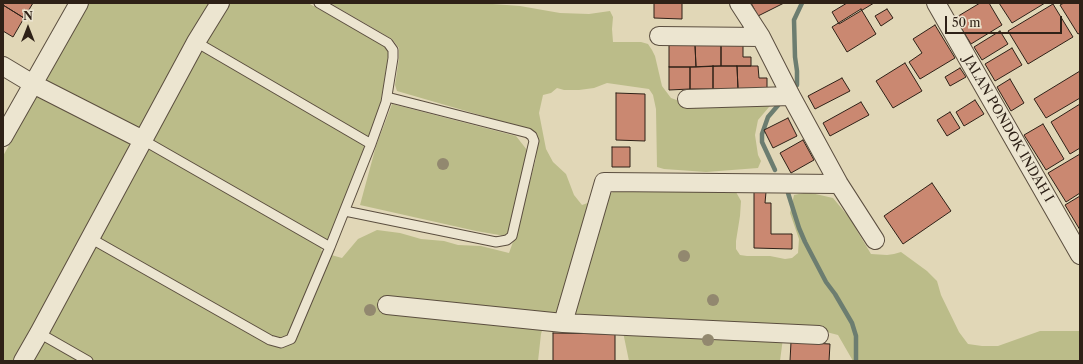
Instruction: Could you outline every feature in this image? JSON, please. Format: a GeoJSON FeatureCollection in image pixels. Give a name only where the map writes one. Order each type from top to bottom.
{"type":"FeatureCollection","features":[{"type":"Feature","properties":{"kind":"street"},"geometry":{"type":"LineString","coordinates":[[3,137],[79,3]]}},
{"type":"Feature","properties":{"kind":"street"},"geometry":{"type":"LineString","coordinates":[[23,361],[196,42],[220,3]]}},
{"type":"Feature","properties":{"kind":"street"},"geometry":{"type":"LineString","coordinates":[[739,3],[761,37],[839,184],[875,240]]}},
{"type":"Feature","properties":{"kind":"street","name":"JALAN PONDOK INDAH I"},"geometry":{"type":"LineString","coordinates":[[936,3],[1080,255]]}},
{"type":"Feature","properties":{"kind":"street"},"geometry":{"type":"LineString","coordinates":[[659,36],[761,37]]}},
{"type":"Feature","properties":{"kind":"street"},"geometry":{"type":"LineString","coordinates":[[3,66],[33,84],[143,140]]}},
{"type":"Feature","properties":{"kind":"street"},"geometry":{"type":"LineString","coordinates":[[687,99],[791,96]]}},
{"type":"Feature","properties":{"kind":"street"},"geometry":{"type":"LineString","coordinates":[[562,323],[604,182],[839,184]]}},
{"type":"Feature","properties":{"kind":"street"},"geometry":{"type":"LineString","coordinates":[[387,305],[562,323],[819,335]]}},
{"type":"Feature","properties":{"kind":"lane"},"geometry":{"type":"LineString","coordinates":[[90,238],[270,340],[281,342],[291,339],[345,211],[371,144],[387,97],[393,58],[393,50],[388,43],[320,3]]}},
{"type":"Feature","properties":{"kind":"lane"},"geometry":{"type":"LineString","coordinates":[[196,42],[371,144]]}},
{"type":"Feature","properties":{"kind":"lane"},"geometry":{"type":"LineString","coordinates":[[345,211],[496,242],[507,240],[512,236],[534,141],[532,136],[528,133],[387,97]]}},
{"type":"Feature","properties":{"kind":"lane"},"geometry":{"type":"LineString","coordinates":[[143,140],[330,247]]}},
{"type":"Feature","properties":{"kind":"lane"},"geometry":{"type":"LineString","coordinates":[[39,333],[88,361]]}},
{"type":"Feature","properties":{"kind":"green space"},"geometry":{"type":"Polygon","coordinates":[[[89,3],[308,3],[385,46],[388,52],[388,57],[381,101],[367,143],[327,242],[321,250],[324,253],[342,258],[358,239],[377,230],[400,233],[421,239],[444,241],[458,245],[481,246],[509,253],[518,228],[536,158],[537,137],[497,120],[397,91],[395,85],[399,48],[392,39],[330,3],[479,3],[520,6],[560,13],[589,14],[610,11],[613,17],[613,42],[641,42],[648,44],[655,56],[662,86],[671,98],[685,103],[775,103],[769,107],[758,120],[755,135],[758,155],[761,161],[758,168],[706,172],[664,169],[657,167],[656,109],[653,95],[649,89],[607,83],[594,88],[579,90],[564,90],[557,88],[551,93],[543,95],[539,113],[546,149],[553,162],[566,174],[574,195],[582,205],[608,196],[614,191],[621,189],[736,192],[741,201],[736,241],[736,249],[740,255],[770,256],[785,259],[792,258],[798,253],[799,239],[790,213],[794,195],[811,193],[833,198],[853,222],[871,254],[887,255],[901,252],[927,271],[937,281],[941,295],[959,332],[968,344],[998,346],[1040,331],[1080,331],[1080,361],[853,361],[838,335],[807,327],[783,338],[780,361],[629,361],[623,332],[543,327],[538,361],[3,361],[3,156],[89,3]]]}},
{"type":"Feature","properties":{"kind":"green space"},"geometry":{"type":"Polygon","coordinates":[[[392,104],[516,136],[527,150],[510,231],[505,236],[360,205],[376,146],[392,104]]]}},
{"type":"Feature","properties":{"kind":"building"},"geometry":{"type":"Polygon","coordinates":[[[3,3],[33,3],[24,18],[3,5],[3,3]]]}},
{"type":"Feature","properties":{"kind":"building"},"geometry":{"type":"Polygon","coordinates":[[[654,3],[682,3],[682,19],[654,18],[654,3]]]}},
{"type":"Feature","properties":{"kind":"building"},"geometry":{"type":"Polygon","coordinates":[[[751,3],[784,3],[758,16],[751,3]]]}},
{"type":"Feature","properties":{"kind":"building"},"geometry":{"type":"Polygon","coordinates":[[[847,3],[874,3],[839,24],[832,12],[847,3]]]}},
{"type":"Feature","properties":{"kind":"building"},"geometry":{"type":"Polygon","coordinates":[[[980,3],[989,3],[1002,25],[971,44],[955,18],[980,3]]]}},
{"type":"Feature","properties":{"kind":"building"},"geometry":{"type":"Polygon","coordinates":[[[999,3],[1045,3],[1012,23],[999,3]]]}},
{"type":"Feature","properties":{"kind":"building"},"geometry":{"type":"Polygon","coordinates":[[[1064,3],[1080,3],[1080,33],[1078,34],[1060,5],[1064,3]]]}},
{"type":"Feature","properties":{"kind":"building"},"geometry":{"type":"Polygon","coordinates":[[[1053,4],[1073,37],[1028,64],[1008,31],[1053,4]]]}},
{"type":"Feature","properties":{"kind":"building"},"geometry":{"type":"Polygon","coordinates":[[[3,5],[24,18],[13,37],[3,31],[3,5]]]}},
{"type":"Feature","properties":{"kind":"building"},"geometry":{"type":"Polygon","coordinates":[[[861,9],[876,34],[847,52],[832,27],[861,9]]]}},
{"type":"Feature","properties":{"kind":"building"},"geometry":{"type":"Polygon","coordinates":[[[887,9],[893,18],[881,26],[875,16],[887,9]]]}},
{"type":"Feature","properties":{"kind":"building"},"geometry":{"type":"Polygon","coordinates":[[[935,25],[955,58],[920,79],[909,62],[922,53],[913,39],[935,25]]]}},
{"type":"Feature","properties":{"kind":"building"},"geometry":{"type":"Polygon","coordinates":[[[1000,31],[1008,44],[982,60],[974,47],[1000,31]]]}},
{"type":"Feature","properties":{"kind":"building"},"geometry":{"type":"Polygon","coordinates":[[[721,44],[743,44],[743,57],[751,57],[751,66],[721,66],[721,44]]]}},
{"type":"Feature","properties":{"kind":"building"},"geometry":{"type":"Polygon","coordinates":[[[721,44],[721,66],[696,67],[695,45],[721,44]]]}},
{"type":"Feature","properties":{"kind":"building"},"geometry":{"type":"Polygon","coordinates":[[[669,45],[695,45],[696,67],[669,67],[669,45]]]}},
{"type":"Feature","properties":{"kind":"building"},"geometry":{"type":"Polygon","coordinates":[[[1012,48],[1022,65],[995,81],[985,64],[1012,48]]]}},
{"type":"Feature","properties":{"kind":"building"},"geometry":{"type":"Polygon","coordinates":[[[905,63],[922,91],[893,108],[876,81],[905,63]]]}},
{"type":"Feature","properties":{"kind":"building"},"geometry":{"type":"Polygon","coordinates":[[[713,66],[713,89],[690,89],[690,67],[713,66]]]}},
{"type":"Feature","properties":{"kind":"building"},"geometry":{"type":"Polygon","coordinates":[[[713,66],[737,66],[738,89],[713,89],[713,66]]]}},
{"type":"Feature","properties":{"kind":"building"},"geometry":{"type":"Polygon","coordinates":[[[737,66],[758,66],[759,78],[767,78],[767,88],[738,89],[737,66]]]}},
{"type":"Feature","properties":{"kind":"building"},"geometry":{"type":"Polygon","coordinates":[[[669,67],[690,67],[690,89],[669,90],[669,67]]]}},
{"type":"Feature","properties":{"kind":"building"},"geometry":{"type":"Polygon","coordinates":[[[960,68],[966,77],[950,86],[945,77],[960,68]]]}},
{"type":"Feature","properties":{"kind":"building"},"geometry":{"type":"Polygon","coordinates":[[[1080,71],[1080,98],[1046,118],[1034,99],[1080,71]]]}},
{"type":"Feature","properties":{"kind":"building"},"geometry":{"type":"Polygon","coordinates":[[[842,78],[850,91],[815,109],[808,96],[842,78]]]}},
{"type":"Feature","properties":{"kind":"building"},"geometry":{"type":"Polygon","coordinates":[[[1010,79],[1024,103],[1011,111],[997,87],[1010,79]]]}},
{"type":"Feature","properties":{"kind":"building"},"geometry":{"type":"Polygon","coordinates":[[[616,93],[645,94],[645,141],[616,140],[616,93]]]}},
{"type":"Feature","properties":{"kind":"building"},"geometry":{"type":"Polygon","coordinates":[[[975,100],[984,114],[964,126],[956,112],[975,100]]]}},
{"type":"Feature","properties":{"kind":"building"},"geometry":{"type":"Polygon","coordinates":[[[861,102],[869,115],[830,136],[823,123],[861,102]]]}},
{"type":"Feature","properties":{"kind":"building"},"geometry":{"type":"Polygon","coordinates":[[[1080,104],[1080,148],[1070,154],[1051,122],[1080,104]]]}},
{"type":"Feature","properties":{"kind":"building"},"geometry":{"type":"Polygon","coordinates":[[[950,112],[960,128],[947,136],[937,120],[950,112]]]}},
{"type":"Feature","properties":{"kind":"building"},"geometry":{"type":"Polygon","coordinates":[[[788,118],[797,136],[773,148],[764,130],[788,118]]]}},
{"type":"Feature","properties":{"kind":"building"},"geometry":{"type":"Polygon","coordinates":[[[1043,124],[1064,159],[1046,170],[1024,135],[1043,124]]]}},
{"type":"Feature","properties":{"kind":"building"},"geometry":{"type":"Polygon","coordinates":[[[803,140],[814,160],[791,173],[780,153],[803,140]]]}},
{"type":"Feature","properties":{"kind":"building"},"geometry":{"type":"Polygon","coordinates":[[[612,147],[630,147],[630,167],[612,167],[612,147]]]}},
{"type":"Feature","properties":{"kind":"building"},"geometry":{"type":"Polygon","coordinates":[[[1080,154],[1080,193],[1066,202],[1048,173],[1080,154]]]}},
{"type":"Feature","properties":{"kind":"building"},"geometry":{"type":"Polygon","coordinates":[[[932,183],[951,211],[903,244],[884,216],[932,183]]]}},
{"type":"Feature","properties":{"kind":"building"},"geometry":{"type":"Polygon","coordinates":[[[754,192],[766,192],[765,203],[771,203],[771,234],[792,234],[792,249],[754,248],[754,192]]]}},
{"type":"Feature","properties":{"kind":"building"},"geometry":{"type":"Polygon","coordinates":[[[1080,196],[1080,230],[1065,205],[1080,196]]]}},
{"type":"Feature","properties":{"kind":"building"},"geometry":{"type":"Polygon","coordinates":[[[553,333],[615,334],[615,361],[553,361],[553,333]]]}},
{"type":"Feature","properties":{"kind":"building"},"geometry":{"type":"Polygon","coordinates":[[[791,342],[830,344],[829,361],[790,361],[791,342]]]}},
{"type":"Feature","properties":{"kind":"waterway"},"geometry":{"type":"LineString","coordinates":[[797,85],[794,20],[802,3]]}},
{"type":"Feature","properties":{"kind":"waterway"},"geometry":{"type":"LineString","coordinates":[[775,170],[762,142],[762,134],[768,117],[780,103]]}},
{"type":"Feature","properties":{"kind":"waterway"},"geometry":{"type":"LineString","coordinates":[[788,193],[805,242],[826,282],[852,323],[856,336],[856,361]]}}]}
